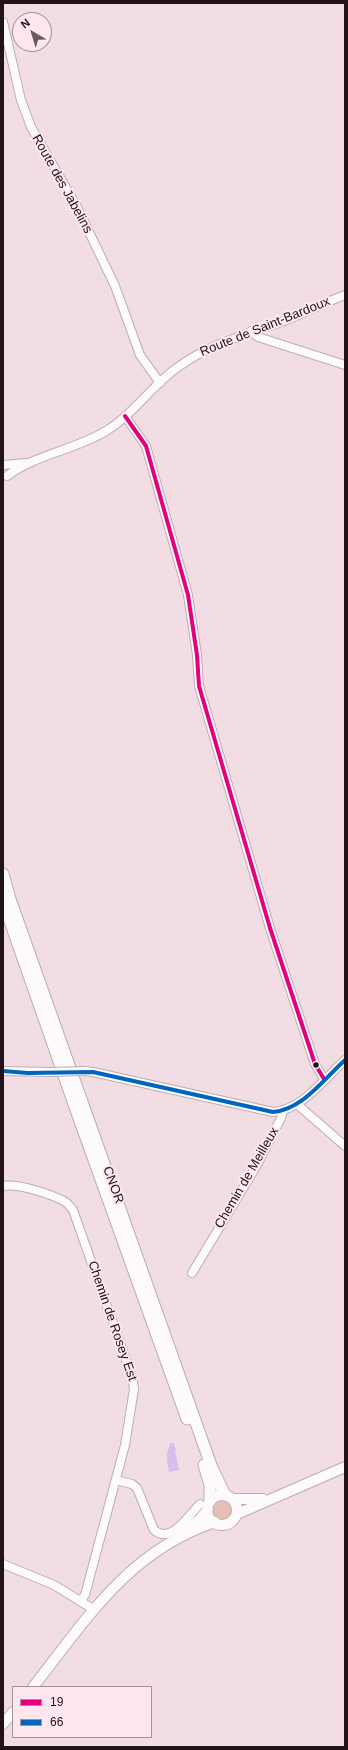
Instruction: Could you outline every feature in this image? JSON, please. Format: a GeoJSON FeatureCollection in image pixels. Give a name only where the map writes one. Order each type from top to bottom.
{"type":"FeatureCollection","features":[{"type":"Feature","properties":{"kind":"highway","name":"CNOR"},"geometry":{"type":"LineString","coordinates":[[3,874],[10,899],[208,1454],[220,1486],[229,1497]]}},
{"type":"Feature","properties":{"kind":"highway","name":"CNOR"},"geometry":{"type":"LineString","coordinates":[[3,901],[162,1353],[206,1470],[206,1505]]}},
{"type":"Feature","properties":{"kind":"main road"},"geometry":{"type":"LineString","coordinates":[[206,1505],[208,1514],[215,1522],[224,1524],[229,1523],[237,1514],[345,1467]]}},
{"type":"Feature","properties":{"kind":"main road"},"geometry":{"type":"LineString","coordinates":[[34,1686],[93,1609],[129,1571],[176,1540],[200,1519],[206,1505],[219,1495],[262,1499],[279,1496]]}},
{"type":"Feature","properties":{"kind":"main road"},"geometry":{"type":"LineString","coordinates":[[229,1497],[237,1509],[237,1514]]}},
{"type":"Feature","properties":{"kind":"main road"},"geometry":{"type":"LineString","coordinates":[[176,1540],[215,1522]]}},
{"type":"Feature","properties":{"kind":"main road"},"geometry":{"type":"LineString","coordinates":[[3,1724],[12,1713]]}},
{"type":"Feature","properties":{"kind":"street","name":"Route des Jabelins"},"geometry":{"type":"LineString","coordinates":[[3,22],[21,100],[30,127],[77,207],[115,286],[140,355],[160,383]]}},
{"type":"Feature","properties":{"kind":"street","name":"Route de Saint-Bardoux"},"geometry":{"type":"LineString","coordinates":[[3,465],[27,463],[92,439],[108,430],[160,383],[194,356],[219,343],[280,322],[345,295]]}},
{"type":"Feature","properties":{"kind":"street"},"geometry":{"type":"LineString","coordinates":[[251,331],[258,337],[345,365]]}},
{"type":"Feature","properties":{"kind":"street"},"geometry":{"type":"LineString","coordinates":[[125,416],[146,446],[188,595],[197,655],[199,686],[270,928],[315,1064],[324,1079]]}},
{"type":"Feature","properties":{"kind":"street","name":"Route de Saint-Bardoux"},"geometry":{"type":"LineString","coordinates":[[5,479],[27,463]]}},
{"type":"Feature","properties":{"kind":"street"},"geometry":{"type":"LineString","coordinates":[[3,465],[7,470],[5,479]]}},
{"type":"Feature","properties":{"kind":"street","name":"Chemin de Meilleux"},"geometry":{"type":"LineString","coordinates":[[192,1273],[258,1165],[281,1118],[282,1111],[298,1104],[345,1060]]}},
{"type":"Feature","properties":{"kind":"street"},"geometry":{"type":"LineString","coordinates":[[3,1071],[93,1072],[273,1112],[282,1111]]}},
{"type":"Feature","properties":{"kind":"street"},"geometry":{"type":"LineString","coordinates":[[298,1104],[345,1146]]}},
{"type":"Feature","properties":{"kind":"street","name":"Chemin de Rosey Est"},"geometry":{"type":"LineString","coordinates":[[3,1186],[16,1185],[48,1195],[66,1202],[73,1210],[134,1385],[126,1445],[85,1595],[81,1600]]}},
{"type":"Feature","properties":{"kind":"street"},"geometry":{"type":"LineString","coordinates":[[116,1480],[132,1484],[137,1488],[154,1530],[159,1535],[165,1536],[172,1532],[206,1505]]}},
{"type":"Feature","properties":{"kind":"street"},"geometry":{"type":"LineString","coordinates":[[3,1564],[54,1585],[81,1600],[93,1609]]}},
{"type":"Feature","properties":{"kind":"shaded area"},"geometry":{"type":"Polygon","coordinates":[[[171,1443],[174,1443],[179,1470],[169,1472],[167,1453],[171,1443]]]}},
{"type":"Feature","properties":{"kind":"shaded area"},"geometry":{"type":"Polygon","coordinates":[[[223,1500],[230,1503],[233,1510],[230,1517],[223,1520],[216,1517],[213,1510],[216,1503],[223,1500]]]}},
{"type":"Feature","properties":{"kind":"transit line","name":"19"},"geometry":{"type":"LineString","coordinates":[[125,416],[146,446],[188,595],[197,655],[199,686],[270,928],[315,1064],[324,1079]]}},
{"type":"Feature","properties":{"kind":"transit line","name":"66"},"geometry":{"type":"LineString","coordinates":[[3,1071],[28,1073],[93,1072],[273,1112],[284,1110],[303,1100],[345,1060]]}}]}
